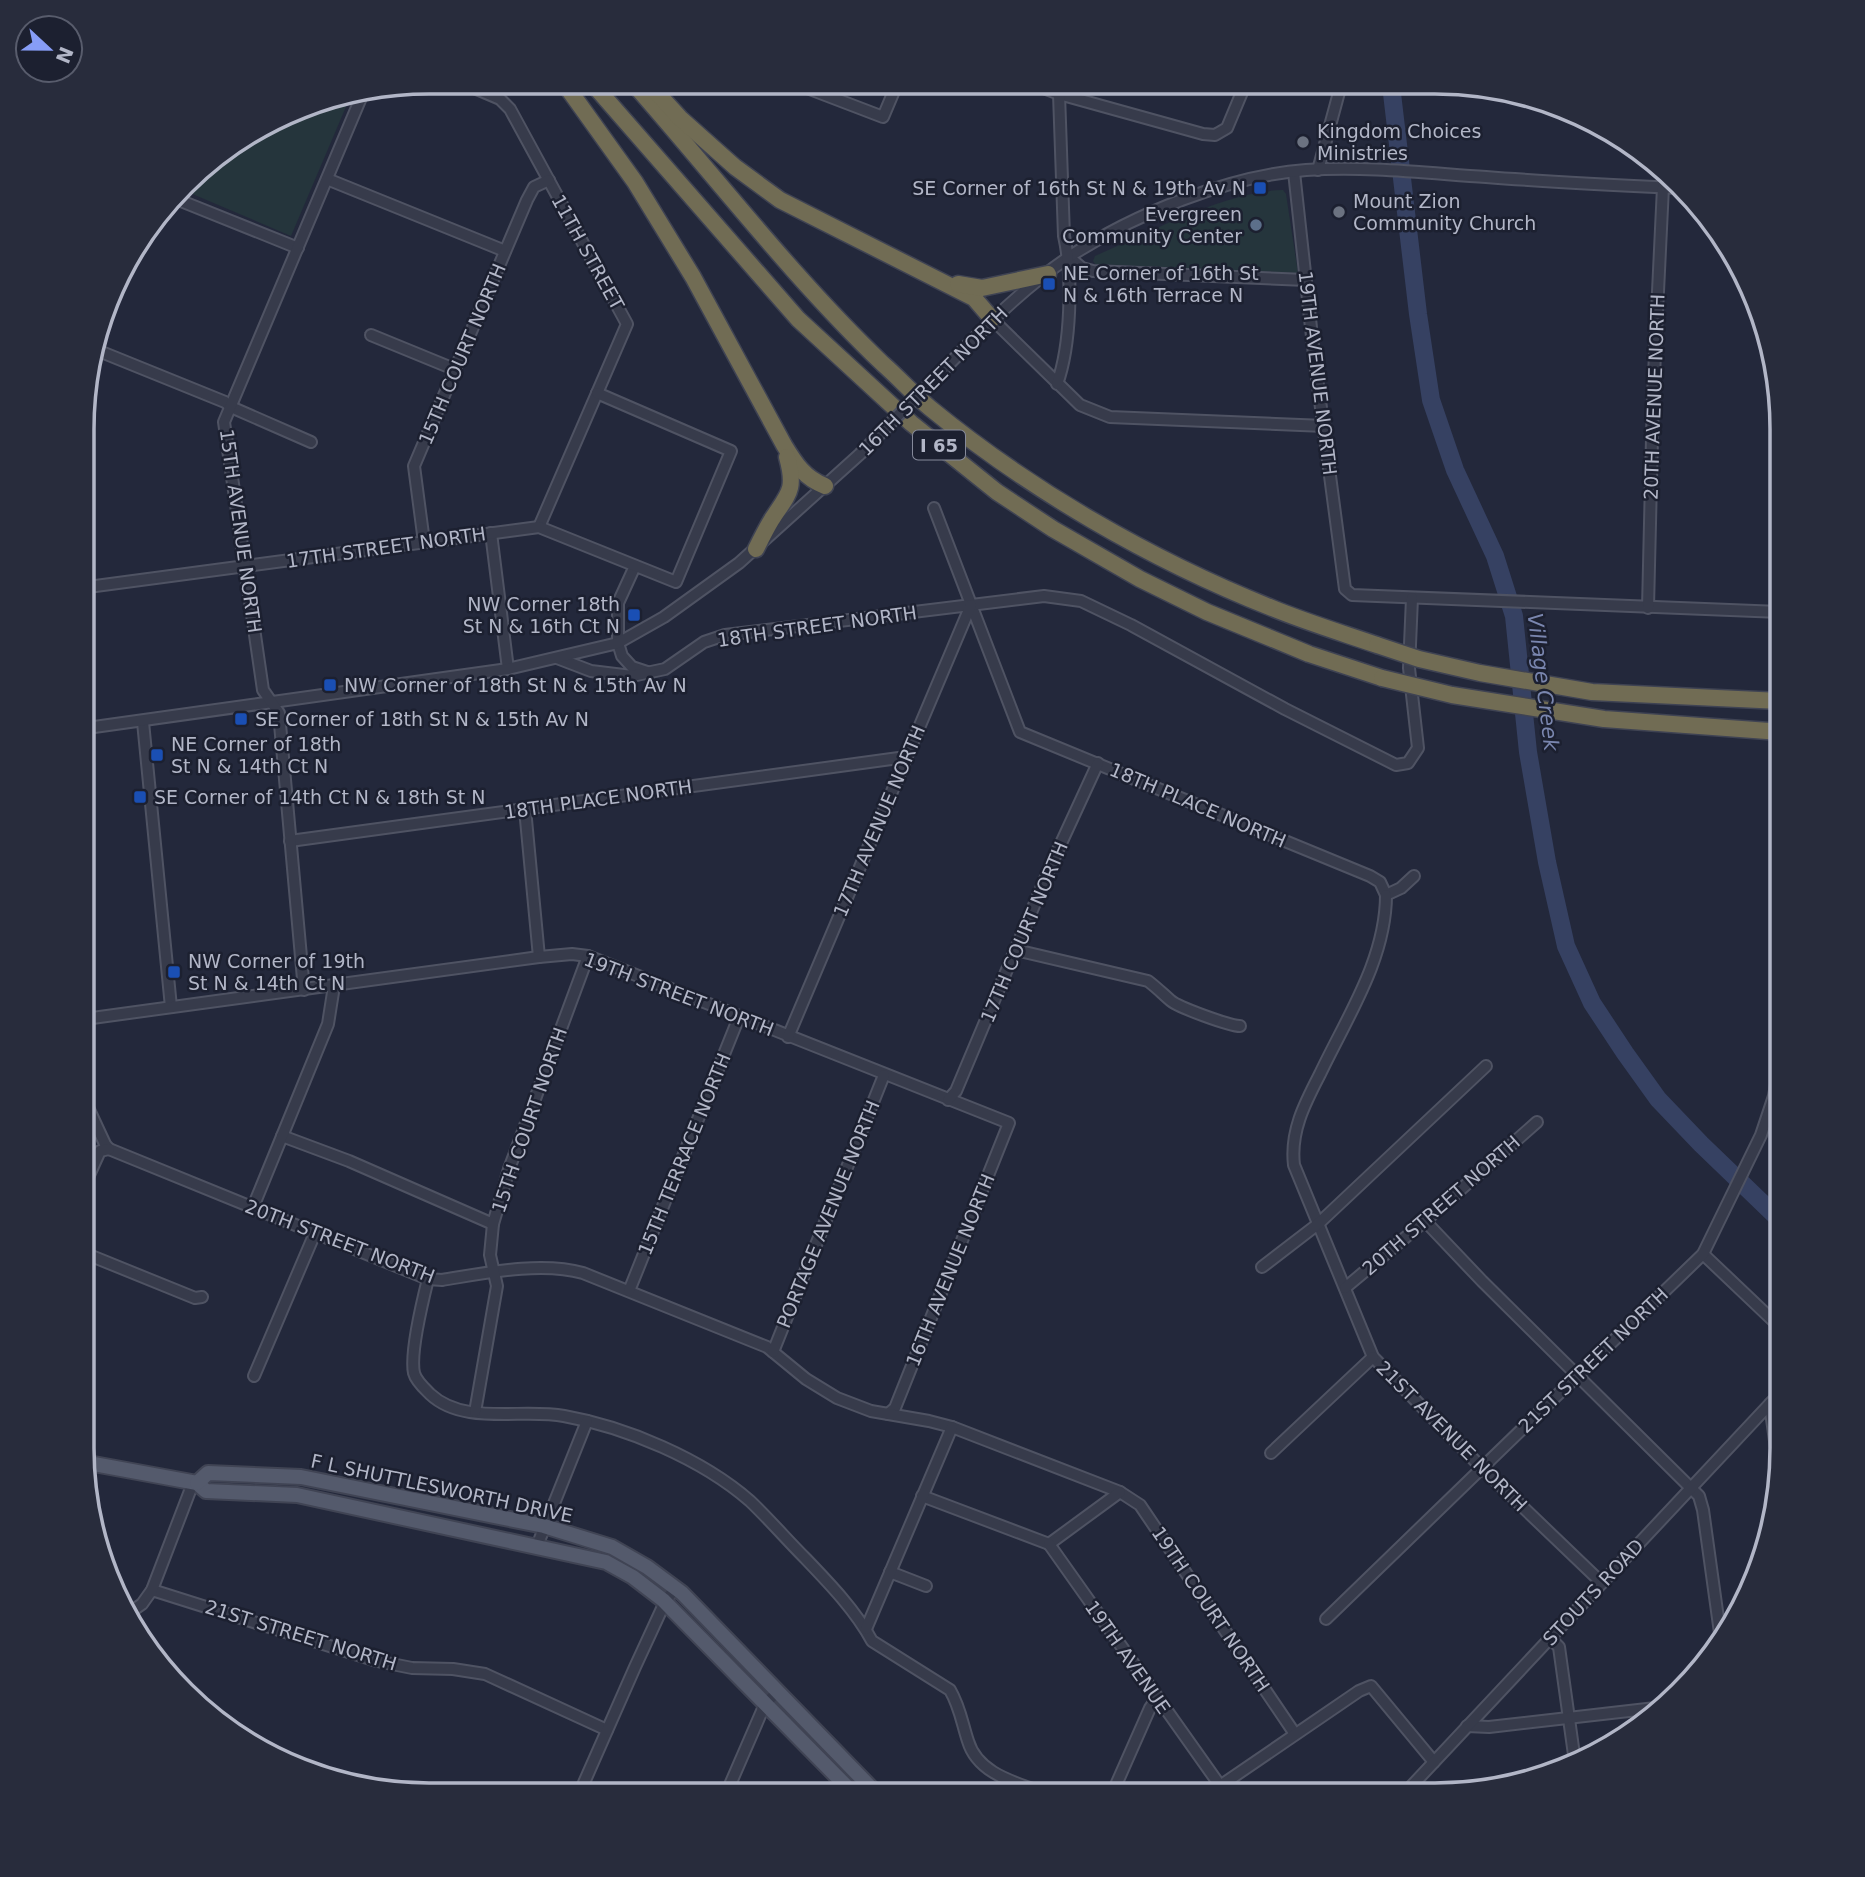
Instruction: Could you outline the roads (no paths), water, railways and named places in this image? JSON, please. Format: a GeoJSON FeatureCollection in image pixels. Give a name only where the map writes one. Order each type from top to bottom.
{"type":"FeatureCollection","features":[{"type":"Feature","properties":{"kind":"highway"},"geometry":{"type":"LineString","coordinates":[[572,94],[642,194],[693,278],[784,445],[801,471],[815,483],[825,486]]}},
{"type":"Feature","properties":{"kind":"highway","name":"I 65"},"geometry":{"type":"LineString","coordinates":[[602,94],[798,319],[911,423],[998,492],[1053,529],[1129,573],[1207,612],[1309,654],[1382,678],[1452,695],[1604,719],[1770,731]]}},
{"type":"Feature","properties":{"kind":"highway","name":"I 65"},"geometry":{"type":"LineString","coordinates":[[642,94],[771,247],[858,340],[929,407],[992,455],[1073,509],[1142,548],[1271,608],[1419,660],[1592,692],[1770,700]]}},
{"type":"Feature","properties":{"kind":"highway"},"geometry":{"type":"LineString","coordinates":[[658,94],[735,167],[780,200],[974,298],[992,319]]}},
{"type":"Feature","properties":{"kind":"highway"},"geometry":{"type":"LineString","coordinates":[[923,272],[957,284],[982,288],[1048,274]]}},
{"type":"Feature","properties":{"kind":"highway"},"geometry":{"type":"LineString","coordinates":[[756,550],[790,494],[791,473],[784,445]]}},
{"type":"Feature","properties":{"kind":"main road","name":"F L SHUTTLESWORTH DRIVE"},"geometry":{"type":"LineString","coordinates":[[95,1464],[195,1483],[206,1491],[297,1495],[606,1562],[633,1577],[665,1602],[843,1783]]}},
{"type":"Feature","properties":{"kind":"main road","name":"F L SHUTTLESWORTH DRIVE"},"geometry":{"type":"LineString","coordinates":[[195,1483],[208,1473],[301,1477],[544,1527],[611,1547],[648,1566],[675,1588],[866,1783]]}},
{"type":"Feature","properties":{"kind":"street","name":"11TH STREET"},"geometry":{"type":"LineString","coordinates":[[488,94],[500,99],[510,109],[627,324],[597,393]]}},
{"type":"Feature","properties":{"kind":"street"},"geometry":{"type":"LineString","coordinates":[[823,94],[883,117],[892,94]]}},
{"type":"Feature","properties":{"kind":"street"},"geometry":{"type":"LineString","coordinates":[[1057,384],[1065,363],[1069,257],[1064,236],[1059,94],[1215,135],[1227,128],[1241,94]]}},
{"type":"Feature","properties":{"kind":"street"},"geometry":{"type":"LineString","coordinates":[[1318,170],[1339,94]]}},
{"type":"Feature","properties":{"kind":"street","name":"15TH AVENUE NORTH"},"geometry":{"type":"LineString","coordinates":[[304,990],[279,713],[262,691],[225,422],[359,102]]}},
{"type":"Feature","properties":{"kind":"street","name":"16TH STREET NORTH"},"geometry":{"type":"LineString","coordinates":[[557,659],[618,643],[703,591],[756,550],[860,454],[992,319],[1069,257],[1139,218],[1228,186],[1294,172],[1318,170],[1377,169],[1663,187]]}},
{"type":"Feature","properties":{"kind":"street","name":"19TH AVENUE NORTH"},"geometry":{"type":"LineString","coordinates":[[1294,172],[1345,589],[1352,595],[1412,598]]}},
{"type":"Feature","properties":{"kind":"street"},"geometry":{"type":"LineString","coordinates":[[327,179],[505,251]]}},
{"type":"Feature","properties":{"kind":"street","name":"15TH COURT NORTH"},"geometry":{"type":"LineString","coordinates":[[424,542],[414,466],[534,187],[549,180]]}},
{"type":"Feature","properties":{"kind":"street","name":"20TH AVENUE NORTH"},"geometry":{"type":"LineString","coordinates":[[1648,608],[1653,396],[1663,187]]}},
{"type":"Feature","properties":{"kind":"street"},"geometry":{"type":"LineString","coordinates":[[184,202],[298,248]]}},
{"type":"Feature","properties":{"kind":"street"},"geometry":{"type":"LineString","coordinates":[[1069,257],[1082,268],[1093,271],[1306,280]]}},
{"type":"Feature","properties":{"kind":"street"},"geometry":{"type":"LineString","coordinates":[[992,319],[1080,405],[1110,417],[1325,426]]}},
{"type":"Feature","properties":{"kind":"street"},"geometry":{"type":"LineString","coordinates":[[371,335],[454,369]]}},
{"type":"Feature","properties":{"kind":"street"},"geometry":{"type":"LineString","coordinates":[[103,356],[225,402],[311,442]]}},
{"type":"Feature","properties":{"kind":"street"},"geometry":{"type":"LineString","coordinates":[[539,527],[597,393]]}},
{"type":"Feature","properties":{"kind":"street","name":"17TH STREET NORTH"},"geometry":{"type":"LineString","coordinates":[[94,586],[539,527],[676,582],[731,452],[597,393]]}},
{"type":"Feature","properties":{"kind":"street"},"geometry":{"type":"LineString","coordinates":[[934,508],[971,605]]}},
{"type":"Feature","properties":{"kind":"street"},"geometry":{"type":"LineString","coordinates":[[491,533],[508,669]]}},
{"type":"Feature","properties":{"kind":"street"},"geometry":{"type":"LineString","coordinates":[[635,566],[618,603],[618,643],[622,656],[632,667],[649,673]]}},
{"type":"Feature","properties":{"kind":"street","name":"18TH STREET NORTH"},"geometry":{"type":"LineString","coordinates":[[557,659],[591,671],[632,676],[665,669],[704,642],[725,635],[1044,597],[1081,601],[1396,765],[1408,763],[1418,748],[1409,668],[1412,598]]}},
{"type":"Feature","properties":{"kind":"street"},"geometry":{"type":"LineString","coordinates":[[1412,598],[1770,612]]}},
{"type":"Feature","properties":{"kind":"street","name":"18TH PLACE NORTH"},"geometry":{"type":"LineString","coordinates":[[971,605],[1020,732],[1370,876],[1380,882],[1386,895]]}},
{"type":"Feature","properties":{"kind":"street","name":"17TH AVENUE NORTH"},"geometry":{"type":"LineString","coordinates":[[788,1037],[971,605]]}},
{"type":"Feature","properties":{"kind":"street"},"geometry":{"type":"LineString","coordinates":[[94,727],[508,669],[557,659]]}},
{"type":"Feature","properties":{"kind":"street"},"geometry":{"type":"LineString","coordinates":[[143,722],[171,1007]]}},
{"type":"Feature","properties":{"kind":"street","name":"18TH PLACE NORTH"},"geometry":{"type":"LineString","coordinates":[[290,841],[906,757]]}},
{"type":"Feature","properties":{"kind":"street","name":"17TH COURT NORTH"},"geometry":{"type":"LineString","coordinates":[[948,1100],[956,1090],[1051,865],[1098,763]]}},
{"type":"Feature","properties":{"kind":"street"},"geometry":{"type":"LineString","coordinates":[[525,809],[539,957]]}},
{"type":"Feature","properties":{"kind":"street"},"geometry":{"type":"LineString","coordinates":[[1386,895],[1402,888],[1414,876]]}},
{"type":"Feature","properties":{"kind":"street","name":"21ST AVENUE NORTH"},"geometry":{"type":"LineString","coordinates":[[1386,895],[1386,911],[1376,958],[1299,1116],[1293,1156],[1297,1175],[1373,1357],[1482,1468],[1602,1583]]}},
{"type":"Feature","properties":{"kind":"street"},"geometry":{"type":"LineString","coordinates":[[1016,950],[1148,981],[1171,1001],[1228,1024],[1240,1026]]}},
{"type":"Feature","properties":{"kind":"street","name":"19TH STREET NORTH"},"geometry":{"type":"LineString","coordinates":[[94,1018],[572,954],[588,956],[1009,1123]]}},
{"type":"Feature","properties":{"kind":"street","name":"15TH COURT NORTH"},"geometry":{"type":"LineString","coordinates":[[475,1412],[497,1286],[490,1255],[493,1224],[509,1169],[588,956]]}},
{"type":"Feature","properties":{"kind":"street"},"geometry":{"type":"LineString","coordinates":[[253,1208],[328,1024],[334,986]]}},
{"type":"Feature","properties":{"kind":"street","name":"15TH TERRACE NORTH"},"geometry":{"type":"LineString","coordinates":[[629,1291],[740,1017]]}},
{"type":"Feature","properties":{"kind":"street"},"geometry":{"type":"LineString","coordinates":[[1262,1267],[1318,1224],[1486,1066]]}},
{"type":"Feature","properties":{"kind":"street","name":"PORTAGE AVENUE NORTH"},"geometry":{"type":"LineString","coordinates":[[773,1352],[884,1075]]}},
{"type":"Feature","properties":{"kind":"street","name":"21ST STREET NORTH"},"geometry":{"type":"LineString","coordinates":[[1326,1619],[1703,1254],[1761,1135],[1770,1108]]}},
{"type":"Feature","properties":{"kind":"street"},"geometry":{"type":"LineString","coordinates":[[94,1120],[109,1149],[100,1151],[94,1165]]}},
{"type":"Feature","properties":{"kind":"street","name":"20TH STREET NORTH"},"geometry":{"type":"LineString","coordinates":[[1345,1288],[1537,1122]]}},
{"type":"Feature","properties":{"kind":"street","name":"16TH AVENUE NORTH"},"geometry":{"type":"LineString","coordinates":[[888,1414],[895,1408],[1009,1123]]}},
{"type":"Feature","properties":{"kind":"street"},"geometry":{"type":"LineString","coordinates":[[282,1136],[349,1161],[493,1224]]}},
{"type":"Feature","properties":{"kind":"street","name":"20TH STREET NORTH"},"geometry":{"type":"LineString","coordinates":[[109,1149],[428,1279],[442,1280],[538,1268],[572,1270],[756,1342],[828,1393],[871,1411],[952,1427],[1120,1492]]}},
{"type":"Feature","properties":{"kind":"street"},"geometry":{"type":"LineString","coordinates":[[1425,1221],[1699,1496],[1719,1626]]}},
{"type":"Feature","properties":{"kind":"street"},"geometry":{"type":"LineString","coordinates":[[254,1376],[315,1233]]}},
{"type":"Feature","properties":{"kind":"street"},"geometry":{"type":"LineString","coordinates":[[1703,1254],[1770,1318]]}},
{"type":"Feature","properties":{"kind":"street"},"geometry":{"type":"LineString","coordinates":[[94,1257],[195,1298],[202,1297]]}},
{"type":"Feature","properties":{"kind":"street"},"geometry":{"type":"LineString","coordinates":[[428,1279],[415,1350],[414,1373],[429,1394],[452,1408],[475,1412],[561,1415],[587,1421],[643,1438],[721,1479],[750,1502],[819,1572],[866,1629],[872,1641],[950,1690],[957,1702],[969,1745],[990,1772],[1018,1783]]}},
{"type":"Feature","properties":{"kind":"street"},"geometry":{"type":"LineString","coordinates":[[1271,1453],[1373,1357]]}},
{"type":"Feature","properties":{"kind":"street","name":"STOUTS ROAD"},"geometry":{"type":"LineString","coordinates":[[1419,1783],[1467,1726],[1770,1404]]}},
{"type":"Feature","properties":{"kind":"street"},"geometry":{"type":"LineString","coordinates":[[537,1546],[587,1421]]}},
{"type":"Feature","properties":{"kind":"street"},"geometry":{"type":"LineString","coordinates":[[866,1629],[952,1427]]}},
{"type":"Feature","properties":{"kind":"street"},"geometry":{"type":"LineString","coordinates":[[136,1609],[152,1590],[195,1483]]}},
{"type":"Feature","properties":{"kind":"street"},"geometry":{"type":"LineString","coordinates":[[922,1496],[1049,1544],[1120,1492]]}},
{"type":"Feature","properties":{"kind":"street","name":"19TH COURT NORTH"},"geometry":{"type":"LineString","coordinates":[[1120,1492],[1140,1505],[1295,1734]]}},
{"type":"Feature","properties":{"kind":"street","name":"19TH AVENUE"},"geometry":{"type":"LineString","coordinates":[[1049,1544],[1218,1783]]}},
{"type":"Feature","properties":{"kind":"street"},"geometry":{"type":"LineString","coordinates":[[890,1572],[926,1586]]}},
{"type":"Feature","properties":{"kind":"street"},"geometry":{"type":"LineString","coordinates":[[584,1783],[665,1602],[675,1588]]}},
{"type":"Feature","properties":{"kind":"street","name":"21ST STREET NORTH"},"geometry":{"type":"LineString","coordinates":[[152,1590],[377,1661],[412,1668],[453,1669],[485,1674],[607,1730]]}},
{"type":"Feature","properties":{"kind":"street"},"geometry":{"type":"LineString","coordinates":[[1550,1638],[1559,1647],[1574,1753]]}},
{"type":"Feature","properties":{"kind":"street"},"geometry":{"type":"LineString","coordinates":[[1232,1783],[1295,1734],[1359,1690],[1371,1686],[1434,1762]]}},
{"type":"Feature","properties":{"kind":"street"},"geometry":{"type":"LineString","coordinates":[[731,1783],[765,1704],[777,1692]]}},
{"type":"Feature","properties":{"kind":"street"},"geometry":{"type":"LineString","coordinates":[[1117,1783],[1157,1698]]}},
{"type":"Feature","properties":{"kind":"street"},"geometry":{"type":"LineString","coordinates":[[1467,1726],[1489,1727],[1644,1709]]}},
{"type":"Feature","properties":{"kind":"waterway","name":"Village Creek"},"geometry":{"type":"LineString","coordinates":[[1392,94],[1431,400],[1455,470],[1495,556],[1514,616],[1528,752],[1547,862],[1566,946],[1592,1003],[1658,1099],[1770,1210]]}},
{"type":"Feature","properties":{"kind":"place","name":"Kingdom Choices Ministries"},"geometry":{"type":"Point","coordinates":[1303,142]}},
{"type":"Feature","properties":{"kind":"place","name":"SE Corner of 16th St N & 19th Av N"},"geometry":{"type":"Point","coordinates":[1260,188]}},
{"type":"Feature","properties":{"kind":"place","name":"Mount Zion Community Church"},"geometry":{"type":"Point","coordinates":[1339,212]}},
{"type":"Feature","properties":{"kind":"place","name":"Evergreen Community Center"},"geometry":{"type":"Point","coordinates":[1256,225]}},
{"type":"Feature","properties":{"kind":"place","name":"NE Corner of 16th St N & 16th Terrace N"},"geometry":{"type":"Point","coordinates":[1049,284]}},
{"type":"Feature","properties":{"kind":"place","name":"NW Corner 18th St N & 16th Ct N"},"geometry":{"type":"Point","coordinates":[634,615]}},
{"type":"Feature","properties":{"kind":"place","name":"NW Corner of 18th St N & 15th Av N"},"geometry":{"type":"Point","coordinates":[330,685]}},
{"type":"Feature","properties":{"kind":"place","name":"SE Corner of 18th St N & 15th Av N"},"geometry":{"type":"Point","coordinates":[241,719]}},
{"type":"Feature","properties":{"kind":"place","name":"NE Corner of 18th St N & 14th Ct N"},"geometry":{"type":"Point","coordinates":[157,755]}},
{"type":"Feature","properties":{"kind":"place","name":"SE Corner of 14th Ct N & 18th St N"},"geometry":{"type":"Point","coordinates":[140,797]}},
{"type":"Feature","properties":{"kind":"place","name":"NW Corner of 19th St N & 14th Ct N"},"geometry":{"type":"Point","coordinates":[174,972]}}]}
